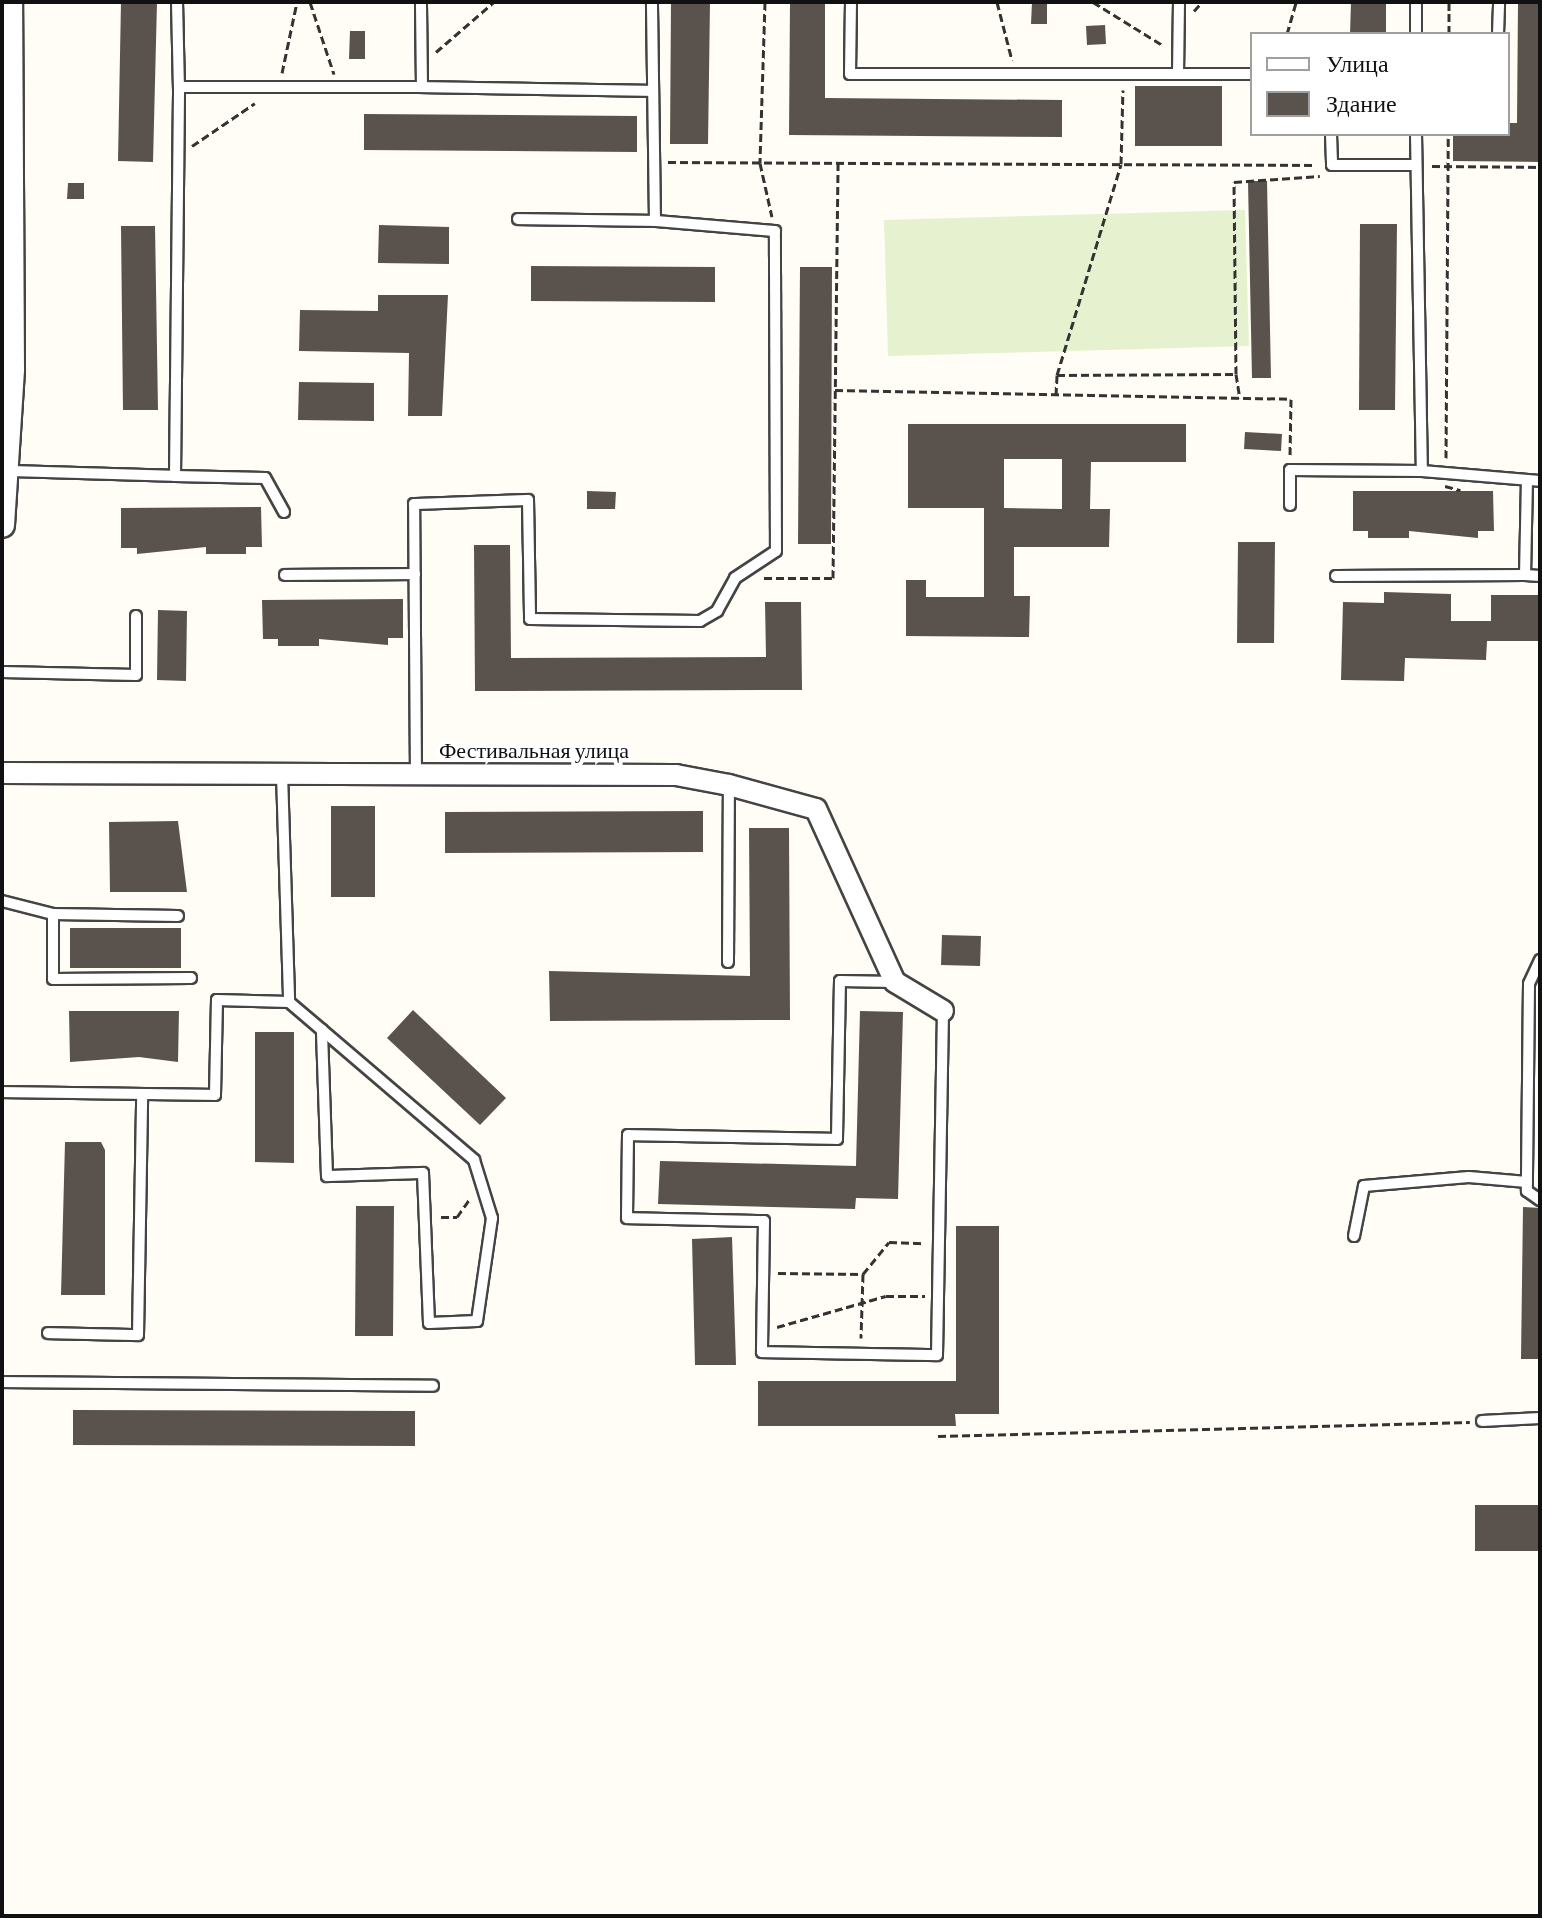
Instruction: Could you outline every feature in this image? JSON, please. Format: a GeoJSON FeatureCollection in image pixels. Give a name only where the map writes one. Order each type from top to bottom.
{"type":"FeatureCollection","features":[{"type":"Feature","properties":{"kind":"street"},"geometry":{"type":"LineString","coordinates":[[3,521],[8,471],[6,309],[10,2]]}},
{"type":"Feature","properties":{"kind":"street","name":"Фестивальная улица"},"geometry":{"type":"LineString","coordinates":[[2,773],[676,775],[729,785],[816,809],[895,982]]}},
{"type":"Feature","properties":{"kind":"street"},"geometry":{"type":"LineString","coordinates":[[895,982],[943,1011]]}},
{"type":"Feature","properties":{"kind":"lane"},"geometry":{"type":"LineString","coordinates":[[175,476],[177,2]]}},
{"type":"Feature","properties":{"kind":"lane"},"geometry":{"type":"LineString","coordinates":[[421,2],[422,87]]}},
{"type":"Feature","properties":{"kind":"lane"},"geometry":{"type":"LineString","coordinates":[[652,2],[655,221]]}},
{"type":"Feature","properties":{"kind":"lane"},"geometry":{"type":"LineString","coordinates":[[851,2],[850,74],[1250,74]]}},
{"type":"Feature","properties":{"kind":"lane"},"geometry":{"type":"LineString","coordinates":[[1178,74],[1179,2]]}},
{"type":"Feature","properties":{"kind":"lane"},"geometry":{"type":"LineString","coordinates":[[1416,2],[1416,32]]}},
{"type":"Feature","properties":{"kind":"lane"},"geometry":{"type":"LineString","coordinates":[[1498,32],[1499,2]]}},
{"type":"Feature","properties":{"kind":"lane"},"geometry":{"type":"LineString","coordinates":[[179,87],[653,91]]}},
{"type":"Feature","properties":{"kind":"lane"},"geometry":{"type":"LineString","coordinates":[[1331,136],[1332,165],[1416,165]]}},
{"type":"Feature","properties":{"kind":"lane"},"geometry":{"type":"LineString","coordinates":[[1416,136],[1422,471]]}},
{"type":"Feature","properties":{"kind":"lane"},"geometry":{"type":"LineString","coordinates":[[416,775],[414,504],[528,500],[530,619],[700,621],[717,611],[735,578],[776,551],[775,231],[655,221],[518,219]]}},
{"type":"Feature","properties":{"kind":"lane"},"geometry":{"type":"LineString","coordinates":[[1290,505],[1290,470],[1446,471],[1540,481]]}},
{"type":"Feature","properties":{"kind":"lane"},"geometry":{"type":"LineString","coordinates":[[8,471],[265,478],[284,512]]}},
{"type":"Feature","properties":{"kind":"lane"},"geometry":{"type":"LineString","coordinates":[[1525,575],[1527,480]]}},
{"type":"Feature","properties":{"kind":"lane"},"geometry":{"type":"LineString","coordinates":[[285,575],[415,574]]}},
{"type":"Feature","properties":{"kind":"lane"},"geometry":{"type":"LineString","coordinates":[[1336,576],[1540,576]]}},
{"type":"Feature","properties":{"kind":"lane"},"geometry":{"type":"LineString","coordinates":[[2,672],[136,675],[136,616]]}},
{"type":"Feature","properties":{"kind":"lane"},"geometry":{"type":"LineString","coordinates":[[282,774],[289,1002]]}},
{"type":"Feature","properties":{"kind":"lane"},"geometry":{"type":"LineString","coordinates":[[728,962],[729,785]]}},
{"type":"Feature","properties":{"kind":"lane"},"geometry":{"type":"LineString","coordinates":[[2,901],[53,914],[178,916]]}},
{"type":"Feature","properties":{"kind":"lane"},"geometry":{"type":"LineString","coordinates":[[53,914],[53,979],[191,978]]}},
{"type":"Feature","properties":{"kind":"lane"},"geometry":{"type":"LineString","coordinates":[[1540,960],[1529,984],[1527,1182],[1527,1196],[1540,1200]]}},
{"type":"Feature","properties":{"kind":"lane"},"geometry":{"type":"LineString","coordinates":[[895,982],[840,981],[837,1139],[628,1135],[627,1218],[764,1221],[762,1352],[937,1355],[943,1011]]}},
{"type":"Feature","properties":{"kind":"lane"},"geometry":{"type":"LineString","coordinates":[[2,1092],[215,1095],[217,1000],[289,1002],[322,1030],[474,1160],[492,1218],[477,1321],[429,1323],[423,1173],[327,1176],[322,1030]]}},
{"type":"Feature","properties":{"kind":"lane"},"geometry":{"type":"LineString","coordinates":[[48,1333],[138,1335],[142,1095]]}},
{"type":"Feature","properties":{"kind":"lane"},"geometry":{"type":"LineString","coordinates":[[1354,1236],[1364,1186],[1469,1177],[1527,1182]]}},
{"type":"Feature","properties":{"kind":"lane"},"geometry":{"type":"LineString","coordinates":[[2,1382],[433,1386]]}},
{"type":"Feature","properties":{"kind":"lane"},"geometry":{"type":"LineString","coordinates":[[1482,1421],[1540,1418]]}},
{"type":"Feature","properties":{"kind":"path"},"geometry":{"type":"LineString","coordinates":[[310,2],[337,86]]}},
{"type":"Feature","properties":{"kind":"path"},"geometry":{"type":"LineString","coordinates":[[421,64],[494,2]]}},
{"type":"Feature","properties":{"kind":"path"},"geometry":{"type":"LineString","coordinates":[[765,2],[760,163],[775,231]]}},
{"type":"Feature","properties":{"kind":"path"},"geometry":{"type":"LineString","coordinates":[[997,2],[1015,74]]}},
{"type":"Feature","properties":{"kind":"path"},"geometry":{"type":"LineString","coordinates":[[1093,2],[1178,54]]}},
{"type":"Feature","properties":{"kind":"path"},"geometry":{"type":"LineString","coordinates":[[1288,32],[1296,2]]}},
{"type":"Feature","properties":{"kind":"path"},"geometry":{"type":"LineString","coordinates":[[1449,2],[1449,32]]}},
{"type":"Feature","properties":{"kind":"path"},"geometry":{"type":"LineString","coordinates":[[1056,395],[1057,375],[1121,164],[1123,74]]}},
{"type":"Feature","properties":{"kind":"path"},"geometry":{"type":"LineString","coordinates":[[1446,471],[1448,136]]}},
{"type":"Feature","properties":{"kind":"path"},"geometry":{"type":"LineString","coordinates":[[654,162],[1332,165]]}},
{"type":"Feature","properties":{"kind":"path"},"geometry":{"type":"LineString","coordinates":[[735,578],[833,578],[838,163]]}},
{"type":"Feature","properties":{"kind":"path"},"geometry":{"type":"LineString","coordinates":[[1240,398],[1236,374],[1234,182],[1315,181],[1332,165]]}},
{"type":"Feature","properties":{"kind":"path"},"geometry":{"type":"LineString","coordinates":[[1416,165],[1540,167]]}},
{"type":"Feature","properties":{"kind":"path"},"geometry":{"type":"LineString","coordinates":[[1057,375],[1236,374]]}},
{"type":"Feature","properties":{"kind":"path"},"geometry":{"type":"LineString","coordinates":[[835,390],[1291,399],[1290,470]]}},
{"type":"Feature","properties":{"kind":"path"},"geometry":{"type":"LineString","coordinates":[[425,1218],[457,1217],[482,1184]]}},
{"type":"Feature","properties":{"kind":"path"},"geometry":{"type":"LineString","coordinates":[[861,1353],[863,1274],[889,1242],[939,1244]]}},
{"type":"Feature","properties":{"kind":"path"},"geometry":{"type":"LineString","coordinates":[[763,1272],[863,1274]]}},
{"type":"Feature","properties":{"kind":"path"},"geometry":{"type":"LineString","coordinates":[[762,1333],[862,1302],[938,1296]]}},
{"type":"Feature","properties":{"kind":"path"},"geometry":{"type":"LineString","coordinates":[[938,1436],[1482,1421]]}},
{"type":"Feature","properties":{"kind":"green space"},"geometry":{"type":"Polygon","coordinates":[[[1245,210],[1249,346],[888,356],[884,220],[1245,210]]]}},
{"type":"Feature","properties":{"kind":"building"},"geometry":{"type":"Polygon","coordinates":[[[121,2],[157,2],[153,162],[118,161],[121,2]]]}},
{"type":"Feature","properties":{"kind":"building"},"geometry":{"type":"Polygon","coordinates":[[[671,2],[710,2],[708,144],[670,144],[671,2]]]}},
{"type":"Feature","properties":{"kind":"building"},"geometry":{"type":"Polygon","coordinates":[[[790,2],[825,2],[825,98],[1062,100],[1062,137],[789,135],[790,2]]]}},
{"type":"Feature","properties":{"kind":"building"},"geometry":{"type":"Polygon","coordinates":[[[1032,2],[1047,2],[1047,24],[1031,24],[1032,2]]]}},
{"type":"Feature","properties":{"kind":"building"},"geometry":{"type":"Polygon","coordinates":[[[1351,2],[1386,2],[1386,32],[1350,32],[1351,2]]]}},
{"type":"Feature","properties":{"kind":"building"},"geometry":{"type":"Polygon","coordinates":[[[1518,2],[1540,2],[1540,162],[1453,161],[1453,136],[1510,136],[1510,123],[1517,123],[1518,2]]]}},
{"type":"Feature","properties":{"kind":"building"},"geometry":{"type":"Polygon","coordinates":[[[1105,25],[1106,44],[1087,45],[1086,26],[1105,25]]]}},
{"type":"Feature","properties":{"kind":"building"},"geometry":{"type":"Polygon","coordinates":[[[350,31],[365,31],[365,59],[349,59],[350,31]]]}},
{"type":"Feature","properties":{"kind":"building"},"geometry":{"type":"Polygon","coordinates":[[[1135,86],[1222,86],[1222,146],[1135,146],[1135,86]]]}},
{"type":"Feature","properties":{"kind":"building"},"geometry":{"type":"Polygon","coordinates":[[[364,114],[637,116],[637,152],[364,150],[364,114]]]}},
{"type":"Feature","properties":{"kind":"building"},"geometry":{"type":"Polygon","coordinates":[[[1248,181],[1267,181],[1271,378],[1252,378],[1248,181]]]}},
{"type":"Feature","properties":{"kind":"building"},"geometry":{"type":"Polygon","coordinates":[[[68,183],[84,183],[84,199],[67,199],[68,183]]]}},
{"type":"Feature","properties":{"kind":"building"},"geometry":{"type":"Polygon","coordinates":[[[1360,224],[1397,224],[1395,410],[1359,410],[1360,224]]]}},
{"type":"Feature","properties":{"kind":"building"},"geometry":{"type":"Polygon","coordinates":[[[379,225],[449,227],[449,264],[378,263],[379,225]]]}},
{"type":"Feature","properties":{"kind":"building"},"geometry":{"type":"Polygon","coordinates":[[[121,226],[155,226],[158,410],[123,410],[121,226]]]}},
{"type":"Feature","properties":{"kind":"building"},"geometry":{"type":"Polygon","coordinates":[[[531,266],[715,267],[715,302],[531,301],[531,266]]]}},
{"type":"Feature","properties":{"kind":"building"},"geometry":{"type":"Polygon","coordinates":[[[800,267],[832,267],[831,544],[798,544],[800,267]]]}},
{"type":"Feature","properties":{"kind":"building"},"geometry":{"type":"Polygon","coordinates":[[[378,295],[448,295],[442,416],[408,416],[409,353],[299,351],[300,310],[378,311],[378,295]]]}},
{"type":"Feature","properties":{"kind":"building"},"geometry":{"type":"Polygon","coordinates":[[[299,382],[374,383],[374,421],[298,420],[299,382]]]}},
{"type":"Feature","properties":{"kind":"building"},"geometry":{"type":"Polygon","coordinates":[[[908,424],[1186,424],[1186,462],[1091,462],[1090,509],[1110,509],[1109,547],[1014,547],[1014,596],[1030,596],[1029,637],[906,636],[906,580],[926,580],[926,597],[984,597],[984,508],[908,508],[908,424]],[[1004,459],[1004,508],[1062,509],[1062,459],[1004,459]]]}},
{"type":"Feature","properties":{"kind":"building"},"geometry":{"type":"Polygon","coordinates":[[[1245,432],[1282,434],[1281,451],[1244,449],[1245,432]]]}},
{"type":"Feature","properties":{"kind":"building"},"geometry":{"type":"Polygon","coordinates":[[[587,491],[616,492],[615,509],[587,509],[587,491]]]}},
{"type":"Feature","properties":{"kind":"building"},"geometry":{"type":"Polygon","coordinates":[[[1353,491],[1493,491],[1494,531],[1478,531],[1478,538],[1409,531],[1409,538],[1368,538],[1368,531],[1353,531],[1353,491]]]}},
{"type":"Feature","properties":{"kind":"building"},"geometry":{"type":"Polygon","coordinates":[[[261,507],[262,547],[246,547],[246,554],[206,554],[206,547],[137,554],[137,548],[121,548],[121,508],[261,507]]]}},
{"type":"Feature","properties":{"kind":"building"},"geometry":{"type":"Polygon","coordinates":[[[1238,542],[1275,542],[1274,643],[1237,643],[1238,542]]]}},
{"type":"Feature","properties":{"kind":"building"},"geometry":{"type":"Polygon","coordinates":[[[474,545],[510,545],[511,658],[766,657],[765,602],[801,602],[802,690],[475,691],[474,545]]]}},
{"type":"Feature","properties":{"kind":"building"},"geometry":{"type":"Polygon","coordinates":[[[1384,592],[1451,594],[1451,621],[1491,621],[1491,595],[1540,595],[1540,641],[1487,641],[1486,660],[1405,658],[1404,681],[1341,680],[1343,602],[1384,603],[1384,592]]]}},
{"type":"Feature","properties":{"kind":"building"},"geometry":{"type":"Polygon","coordinates":[[[403,599],[403,638],[388,638],[388,645],[319,639],[319,646],[278,646],[278,639],[263,639],[262,600],[403,599]]]}},
{"type":"Feature","properties":{"kind":"building"},"geometry":{"type":"Polygon","coordinates":[[[158,610],[187,611],[186,681],[157,680],[158,610]]]}},
{"type":"Feature","properties":{"kind":"building"},"geometry":{"type":"Polygon","coordinates":[[[331,806],[375,806],[375,897],[331,897],[331,806]]]}},
{"type":"Feature","properties":{"kind":"building"},"geometry":{"type":"Polygon","coordinates":[[[703,811],[703,852],[445,853],[445,812],[703,811]]]}},
{"type":"Feature","properties":{"kind":"building"},"geometry":{"type":"Polygon","coordinates":[[[178,821],[187,892],[110,892],[109,822],[178,821]]]}},
{"type":"Feature","properties":{"kind":"building"},"geometry":{"type":"Polygon","coordinates":[[[749,828],[789,828],[790,1020],[550,1021],[549,971],[750,976],[749,828]]]}},
{"type":"Feature","properties":{"kind":"building"},"geometry":{"type":"Polygon","coordinates":[[[70,928],[181,928],[181,968],[70,968],[70,928]]]}},
{"type":"Feature","properties":{"kind":"building"},"geometry":{"type":"Polygon","coordinates":[[[942,935],[981,936],[980,966],[941,965],[942,935]]]}},
{"type":"Feature","properties":{"kind":"building"},"geometry":{"type":"Polygon","coordinates":[[[413,1010],[506,1098],[480,1125],[387,1038],[413,1010]]]}},
{"type":"Feature","properties":{"kind":"building"},"geometry":{"type":"Polygon","coordinates":[[[69,1011],[179,1011],[178,1062],[139,1057],[70,1062],[69,1011]]]}},
{"type":"Feature","properties":{"kind":"building"},"geometry":{"type":"Polygon","coordinates":[[[860,1011],[903,1012],[898,1199],[856,1198],[855,1209],[658,1204],[660,1161],[856,1166],[860,1011]]]}},
{"type":"Feature","properties":{"kind":"building"},"geometry":{"type":"Polygon","coordinates":[[[255,1032],[294,1032],[294,1163],[255,1162],[255,1032]]]}},
{"type":"Feature","properties":{"kind":"building"},"geometry":{"type":"Polygon","coordinates":[[[65,1142],[101,1142],[105,1150],[105,1295],[61,1295],[65,1142]]]}},
{"type":"Feature","properties":{"kind":"building"},"geometry":{"type":"Polygon","coordinates":[[[356,1206],[394,1206],[393,1336],[355,1336],[356,1206]]]}},
{"type":"Feature","properties":{"kind":"building"},"geometry":{"type":"Polygon","coordinates":[[[1523,1207],[1540,1208],[1540,1359],[1521,1359],[1523,1207]]]}},
{"type":"Feature","properties":{"kind":"building"},"geometry":{"type":"Polygon","coordinates":[[[956,1226],[999,1226],[999,1414],[955,1414],[956,1426],[758,1426],[758,1381],[956,1381],[956,1226]]]}},
{"type":"Feature","properties":{"kind":"building"},"geometry":{"type":"Polygon","coordinates":[[[732,1237],[736,1365],[695,1365],[692,1239],[732,1237]]]}},
{"type":"Feature","properties":{"kind":"building"},"geometry":{"type":"Polygon","coordinates":[[[73,1410],[415,1411],[415,1446],[73,1445],[73,1410]]]}},
{"type":"Feature","properties":{"kind":"building"},"geometry":{"type":"Polygon","coordinates":[[[1475,1505],[1540,1505],[1540,1551],[1475,1551],[1475,1505]]]}}]}
